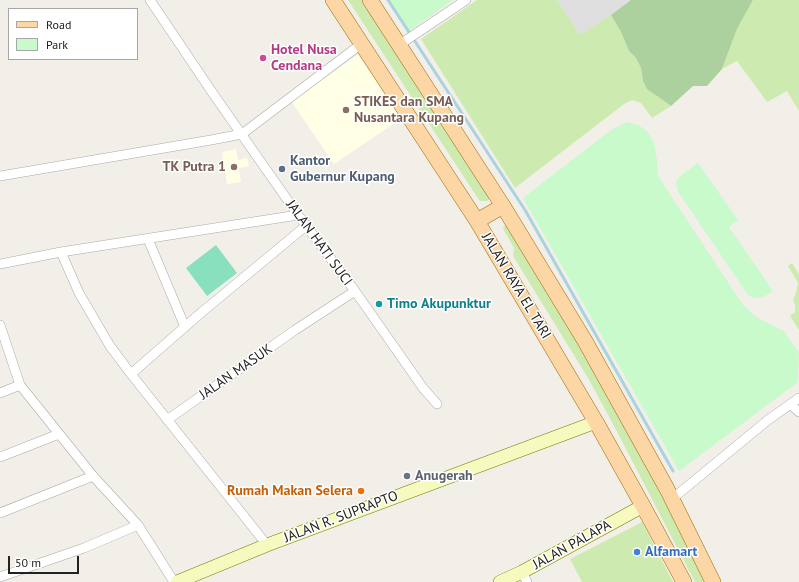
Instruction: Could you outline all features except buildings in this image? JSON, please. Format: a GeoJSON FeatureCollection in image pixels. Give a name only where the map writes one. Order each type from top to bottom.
{"type":"FeatureCollection","features":[{"type":"Feature","properties":{"kind":"main road","name":"JALAN RAYA EL TARI"},"geometry":{"type":"LineString","coordinates":[[332,0],[477,221],[596,422],[684,582]]}},
{"type":"Feature","properties":{"kind":"main road"},"geometry":{"type":"LineString","coordinates":[[370,0],[402,43],[585,341],[672,499],[713,582]]}},
{"type":"Feature","properties":{"kind":"main road"},"geometry":{"type":"LineString","coordinates":[[477,221],[503,206]]}},
{"type":"Feature","properties":{"kind":"street","name":"JALAN HATI SUCI"},"geometry":{"type":"LineString","coordinates":[[150,0],[298,215],[307,225],[423,388],[437,404]]}},
{"type":"Feature","properties":{"kind":"street"},"geometry":{"type":"LineString","coordinates":[[402,43],[466,0]]}},
{"type":"Feature","properties":{"kind":"street"},"geometry":{"type":"LineString","coordinates":[[0,176],[203,142],[242,134],[361,44]]}},
{"type":"Feature","properties":{"kind":"street"},"geometry":{"type":"LineString","coordinates":[[0,264],[61,252],[298,215]]}},
{"type":"Feature","properties":{"kind":"street"},"geometry":{"type":"LineString","coordinates":[[130,374],[307,225]]}},
{"type":"Feature","properties":{"kind":"street"},"geometry":{"type":"LineString","coordinates":[[148,239],[185,327]]}},
{"type":"Feature","properties":{"kind":"street"},"geometry":{"type":"LineString","coordinates":[[61,252],[79,293],[110,346],[130,374],[267,544]]}},
{"type":"Feature","properties":{"kind":"street","name":"JALAN MASUK"},"geometry":{"type":"LineString","coordinates":[[167,420],[295,330],[354,291]]}},
{"type":"Feature","properties":{"kind":"street"},"geometry":{"type":"LineString","coordinates":[[0,325],[3,343],[20,385],[93,476],[138,525],[176,582]]}},
{"type":"Feature","properties":{"kind":"street"},"geometry":{"type":"LineString","coordinates":[[0,393],[20,385]]}},
{"type":"Feature","properties":{"kind":"street"},"geometry":{"type":"LineString","coordinates":[[672,499],[768,420],[799,398]]}},
{"type":"Feature","properties":{"kind":"street"},"geometry":{"type":"LineString","coordinates":[[790,404],[799,412]]}},
{"type":"Feature","properties":{"kind":"street","name":"JALAN R. SUPRAPTO"},"geometry":{"type":"LineString","coordinates":[[176,582],[267,544],[596,422]]}},
{"type":"Feature","properties":{"kind":"street"},"geometry":{"type":"LineString","coordinates":[[0,457],[60,434]]}},
{"type":"Feature","properties":{"kind":"street"},"geometry":{"type":"LineString","coordinates":[[0,513],[93,476]]}},
{"type":"Feature","properties":{"kind":"street","name":"JALAN PALAPA"},"geometry":{"type":"LineString","coordinates":[[500,582],[524,577],[643,506]]}},
{"type":"Feature","properties":{"kind":"street"},"geometry":{"type":"LineString","coordinates":[[0,577],[84,548],[138,525]]}},
{"type":"Feature","properties":{"kind":"shaded area"},"geometry":{"type":"Polygon","coordinates":[[[549,0],[636,0],[575,40],[549,0]]]}},
{"type":"Feature","properties":{"kind":"shaded area","name":"STIKES dan SMA Nusantara Kupang"},"geometry":{"type":"Polygon","coordinates":[[[358,55],[402,118],[334,164],[291,101],[358,55]]]}},
{"type":"Feature","properties":{"kind":"shaded area","name":"TK Putra 1"},"geometry":{"type":"Polygon","coordinates":[[[236,149],[238,160],[247,158],[249,166],[239,168],[241,182],[227,184],[222,152],[236,149]]]}},
{"type":"Feature","properties":{"kind":"green space"},"geometry":{"type":"Polygon","coordinates":[[[348,0],[366,0],[490,195],[487,201],[479,200],[348,0]]]}},
{"type":"Feature","properties":{"kind":"green space"},"geometry":{"type":"Polygon","coordinates":[[[389,0],[453,0],[409,31],[389,0]]]}},
{"type":"Feature","properties":{"kind":"green space"},"geometry":{"type":"Polygon","coordinates":[[[477,0],[557,0],[580,35],[611,15],[621,32],[629,51],[636,58],[641,68],[643,81],[658,97],[671,106],[652,118],[641,103],[632,100],[624,104],[515,188],[421,39],[477,0]]]}},
{"type":"Feature","properties":{"kind":"green space"},"geometry":{"type":"Polygon","coordinates":[[[631,0],[753,0],[737,29],[722,69],[707,86],[693,86],[671,106],[647,89],[643,81],[641,68],[636,58],[629,51],[621,32],[611,15],[631,0]]]}},
{"type":"Feature","properties":{"kind":"green space"},"geometry":{"type":"Polygon","coordinates":[[[753,0],[799,0],[799,111],[787,91],[767,102],[737,61],[722,69],[737,29],[753,0]]]}},
{"type":"Feature","properties":{"kind":"green space"},"geometry":{"type":"Polygon","coordinates":[[[627,122],[638,125],[647,131],[654,143],[658,176],[743,305],[756,317],[784,331],[799,353],[798,382],[679,471],[523,198],[611,130],[627,122]]]}},
{"type":"Feature","properties":{"kind":"green space"},"geometry":{"type":"Polygon","coordinates":[[[698,163],[738,220],[729,227],[773,291],[765,296],[754,298],[748,295],[677,190],[676,182],[680,176],[698,163]]]}},
{"type":"Feature","properties":{"kind":"green space"},"geometry":{"type":"Polygon","coordinates":[[[505,225],[513,227],[711,582],[695,582],[588,378],[513,256],[514,248],[503,229],[505,225]]]}},
{"type":"Feature","properties":{"kind":"green space"},"geometry":{"type":"Polygon","coordinates":[[[216,245],[237,273],[207,296],[186,268],[216,245]]]}},
{"type":"Feature","properties":{"kind":"green space"},"geometry":{"type":"Polygon","coordinates":[[[792,263],[799,274],[799,330],[790,316],[795,312],[793,299],[798,283],[788,266],[792,263]]]}},
{"type":"Feature","properties":{"kind":"green space"},"geometry":{"type":"Polygon","coordinates":[[[642,522],[673,582],[582,582],[570,559],[642,522]]]}},
{"type":"Feature","properties":{"kind":"waterway"},"geometry":{"type":"LineString","coordinates":[[388,0],[525,210],[673,471]]}},
{"type":"Feature","properties":{"kind":"place","name":"Hotel Nusa Cendana"},"geometry":{"type":"Point","coordinates":[263,58]}},
{"type":"Feature","properties":{"kind":"place","name":"STIKES dan SMA Nusantara Kupang"},"geometry":{"type":"Point","coordinates":[346,110]}},
{"type":"Feature","properties":{"kind":"place","name":"TK Putra 1"},"geometry":{"type":"Point","coordinates":[234,167]}},
{"type":"Feature","properties":{"kind":"place","name":"Kantor Gubernur Kupang"},"geometry":{"type":"Point","coordinates":[282,169]}},
{"type":"Feature","properties":{"kind":"place","name":"Timo Akupunktur"},"geometry":{"type":"Point","coordinates":[379,304]}},
{"type":"Feature","properties":{"kind":"place","name":"Anugerah"},"geometry":{"type":"Point","coordinates":[407,476]}},
{"type":"Feature","properties":{"kind":"place","name":"Rumah Makan Selera"},"geometry":{"type":"Point","coordinates":[361,491]}},
{"type":"Feature","properties":{"kind":"place","name":"Alfamart"},"geometry":{"type":"Point","coordinates":[637,552]}}]}
